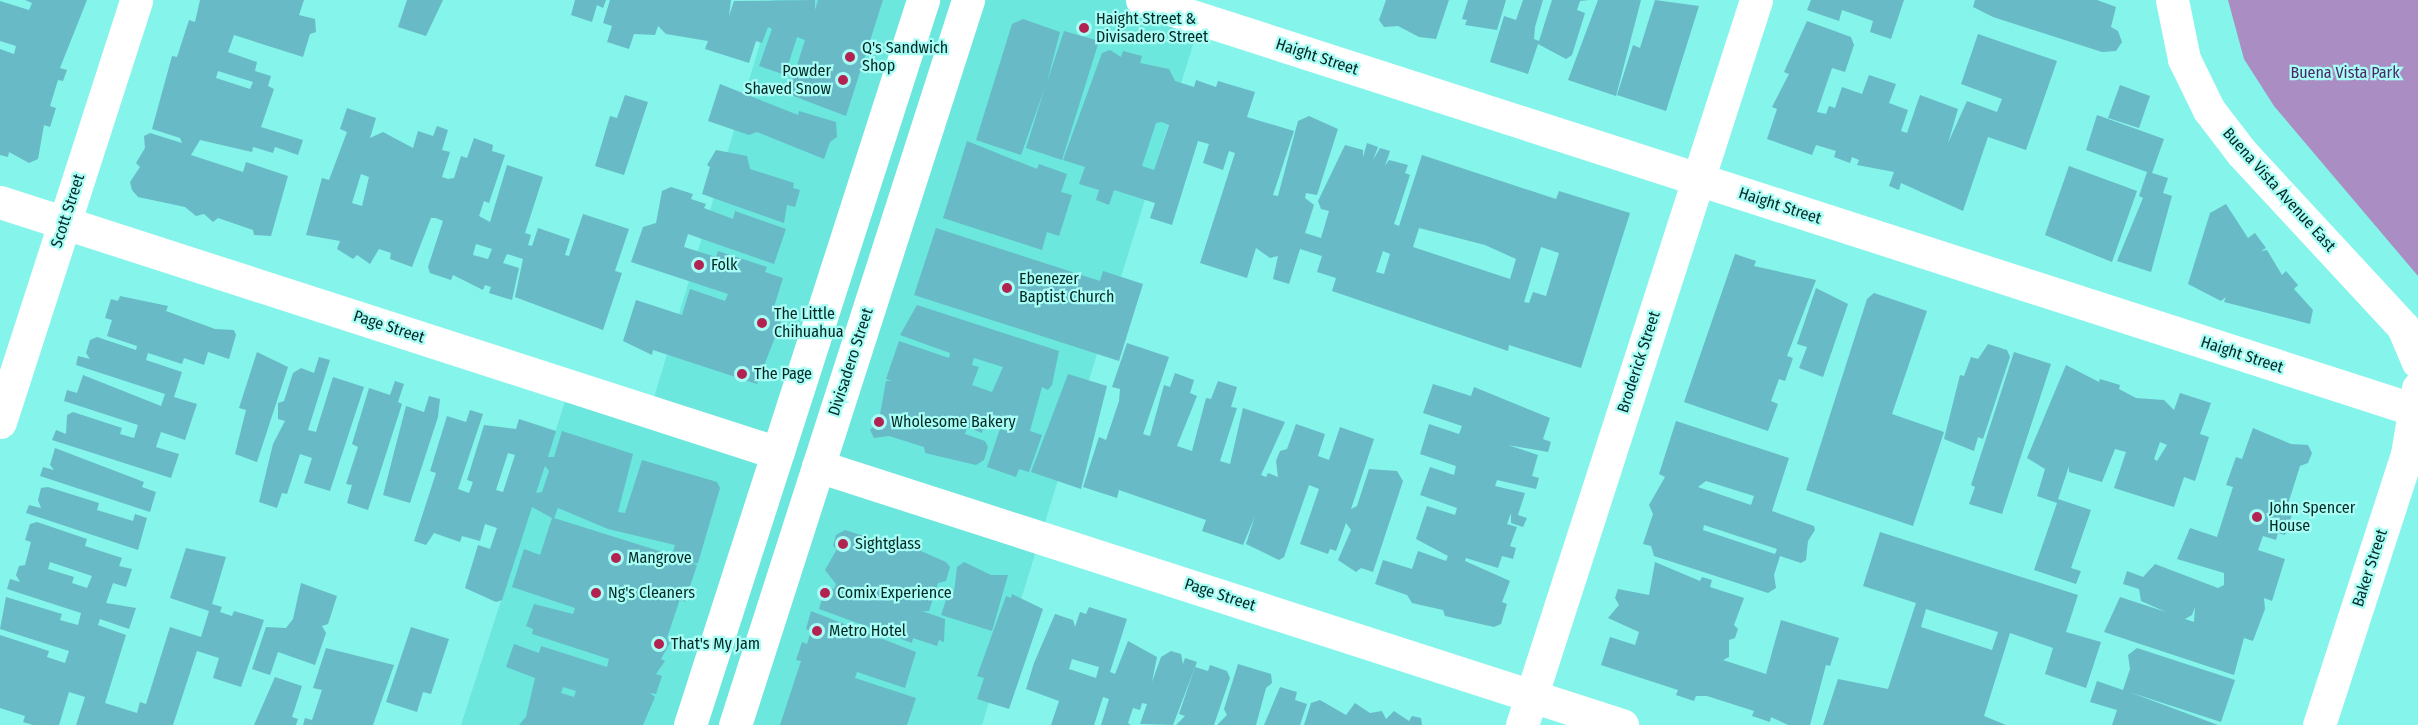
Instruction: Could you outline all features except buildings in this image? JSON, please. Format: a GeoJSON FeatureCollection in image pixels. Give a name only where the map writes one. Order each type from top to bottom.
{"type":"FeatureCollection","features":[{"type":"Feature","properties":{"kind":"street","name":"Scott Street"},"geometry":{"type":"LineString","coordinates":[[0,422],[136,0]]}},
{"type":"Feature","properties":{"kind":"street"},"geometry":{"type":"LineString","coordinates":[[690,725],[923,0]]}},
{"type":"Feature","properties":{"kind":"street","name":"Divisadero Street"},"geometry":{"type":"LineString","coordinates":[[735,725],[968,0]]}},
{"type":"Feature","properties":{"kind":"street","name":"Haight Street"},"geometry":{"type":"LineString","coordinates":[[1142,0],[1698,180],[2417,403]]}},
{"type":"Feature","properties":{"kind":"street","name":"Broderick Street"},"geometry":{"type":"LineString","coordinates":[[1527,711],[1756,0]]}},
{"type":"Feature","properties":{"kind":"street","name":"Buena Vista Avenue East"},"geometry":{"type":"LineString","coordinates":[[2172,0],[2184,59],[2210,110],[2242,153],[2403,327],[2418,362]]}},
{"type":"Feature","properties":{"kind":"street","name":"Page Street"},"geometry":{"type":"LineString","coordinates":[[0,202],[778,453]]}},
{"type":"Feature","properties":{"kind":"street","name":"Baker Street"},"geometry":{"type":"LineString","coordinates":[[2319,725],[2407,454],[2417,403]]}},
{"type":"Feature","properties":{"kind":"street","name":"Page Street"},"geometry":{"type":"LineString","coordinates":[[818,466],[1527,711],[1622,725]]}},
{"type":"Feature","properties":{"kind":"shaded area"},"geometry":{"type":"Polygon","coordinates":[[[773,0],[1142,0],[1201,19],[982,725],[461,725],[570,386],[650,411],[773,0]]]}},
{"type":"Feature","properties":{"kind":"green space","name":"Buena Vista Park"},"geometry":{"type":"Polygon","coordinates":[[[2228,0],[2418,0],[2418,276],[2274,106],[2244,59],[2228,0]]]}},
{"type":"Feature","properties":{"kind":"place","name":"Haight Street & Divisadero Street"},"geometry":{"type":"Point","coordinates":[1084,28]}},
{"type":"Feature","properties":{"kind":"place","name":"Q's Sandwich Shop"},"geometry":{"type":"Point","coordinates":[850,57]}},
{"type":"Feature","properties":{"kind":"place","name":"Powder Shaved Snow"},"geometry":{"type":"Point","coordinates":[843,80]}},
{"type":"Feature","properties":{"kind":"place","name":"Folk"},"geometry":{"type":"Point","coordinates":[699,265]}},
{"type":"Feature","properties":{"kind":"place","name":"Ebenezer Baptist Church"},"geometry":{"type":"Point","coordinates":[1007,288]}},
{"type":"Feature","properties":{"kind":"place","name":"The Little Chihuahua"},"geometry":{"type":"Point","coordinates":[762,323]}},
{"type":"Feature","properties":{"kind":"place","name":"The Page"},"geometry":{"type":"Point","coordinates":[742,374]}},
{"type":"Feature","properties":{"kind":"place","name":"Wholesome Bakery"},"geometry":{"type":"Point","coordinates":[879,422]}},
{"type":"Feature","properties":{"kind":"place","name":"John Spencer House"},"geometry":{"type":"Point","coordinates":[2257,517]}},
{"type":"Feature","properties":{"kind":"place","name":"Sightglass"},"geometry":{"type":"Point","coordinates":[843,544]}},
{"type":"Feature","properties":{"kind":"place","name":"Mangrove"},"geometry":{"type":"Point","coordinates":[616,558]}},
{"type":"Feature","properties":{"kind":"place","name":"Ng's Cleaners"},"geometry":{"type":"Point","coordinates":[596,593]}},
{"type":"Feature","properties":{"kind":"place","name":"Comix Experience"},"geometry":{"type":"Point","coordinates":[825,593]}},
{"type":"Feature","properties":{"kind":"place","name":"Metro Hotel"},"geometry":{"type":"Point","coordinates":[817,631]}},
{"type":"Feature","properties":{"kind":"place","name":"That's My Jam"},"geometry":{"type":"Point","coordinates":[659,644]}}]}
